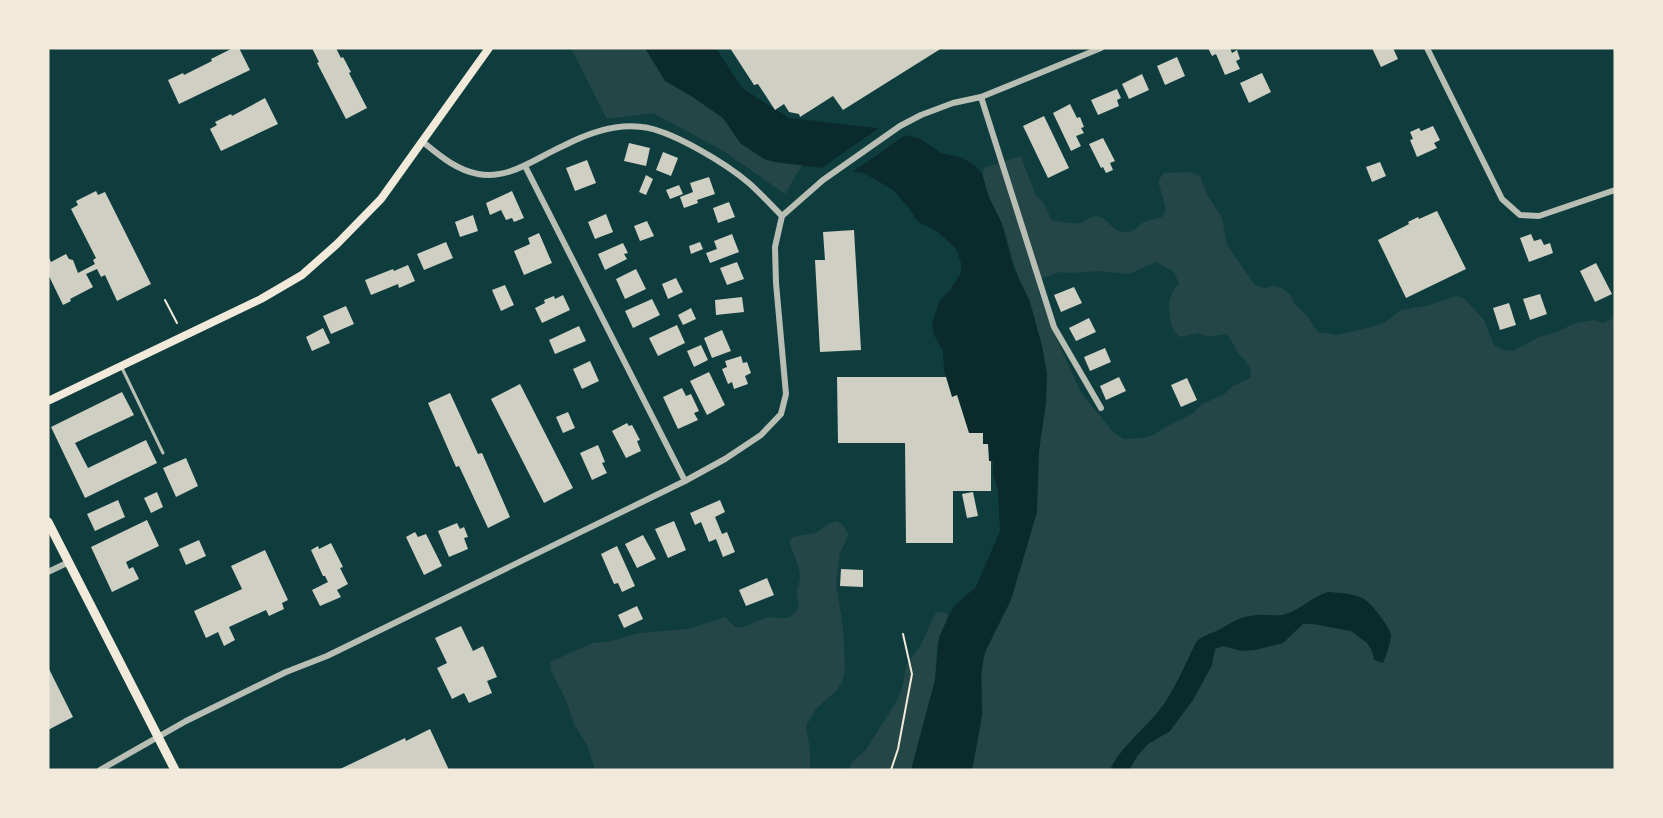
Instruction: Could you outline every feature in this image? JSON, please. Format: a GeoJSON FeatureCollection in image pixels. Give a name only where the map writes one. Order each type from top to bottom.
{"type":"FeatureCollection","features":[{"type":"Feature","properties":{"kind":"main road"},"geometry":{"type":"LineString","coordinates":[[48,400],[261,299],[302,275],[337,244],[381,199],[489,48]]}},
{"type":"Feature","properties":{"kind":"main road"},"geometry":{"type":"LineString","coordinates":[[48,522],[175,770]]}},
{"type":"Feature","properties":{"kind":"street"},"geometry":{"type":"LineString","coordinates":[[100,770],[186,721],[276,677],[327,656],[685,481],[725,459],[761,435],[781,414],[786,394],[775,247],[782,216],[832,174],[893,131],[930,110],[981,97],[1101,48]]}},
{"type":"Feature","properties":{"kind":"street"},"geometry":{"type":"LineString","coordinates":[[1427,48],[1502,199],[1520,215],[1539,216],[1615,190]]}},
{"type":"Feature","properties":{"kind":"street"},"geometry":{"type":"LineString","coordinates":[[981,97],[1054,327],[1101,408]]}},
{"type":"Feature","properties":{"kind":"street"},"geometry":{"type":"LineString","coordinates":[[423,142],[448,163],[477,174],[498,174],[525,166],[564,145],[606,129],[640,126],[665,132],[717,161],[749,183],[782,216]]}},
{"type":"Feature","properties":{"kind":"street"},"geometry":{"type":"LineString","coordinates":[[525,166],[685,481]]}},
{"type":"Feature","properties":{"kind":"street"},"geometry":{"type":"LineString","coordinates":[[48,572],[69,562]]}},
{"type":"Feature","properties":{"kind":"lane"},"geometry":{"type":"LineString","coordinates":[[121,366],[163,453]]}},
{"type":"Feature","properties":{"kind":"path"},"geometry":{"type":"LineString","coordinates":[[165,300],[177,323]]}},
{"type":"Feature","properties":{"kind":"path"},"geometry":{"type":"LineString","coordinates":[[891,770],[898,749],[912,674],[903,634]]}},
{"type":"Feature","properties":{"kind":"shaded area"},"geometry":{"type":"Polygon","coordinates":[[[571,48],[679,48],[816,142],[785,194],[722,150],[653,113],[607,119],[571,48]]]}},
{"type":"Feature","properties":{"kind":"shaded area"},"geometry":{"type":"Polygon","coordinates":[[[645,48],[716,48],[742,88],[789,118],[877,128],[921,139],[941,153],[960,157],[976,166],[982,174],[989,197],[1002,224],[1013,266],[1030,302],[1047,373],[1046,403],[1039,451],[1037,512],[1011,600],[984,654],[981,674],[982,714],[972,770],[911,770],[935,680],[939,637],[954,606],[976,587],[1000,531],[998,490],[993,475],[993,461],[989,461],[988,444],[983,444],[983,433],[969,433],[957,395],[952,397],[944,370],[943,351],[933,333],[932,323],[940,300],[961,273],[961,263],[956,249],[938,232],[917,221],[893,190],[864,173],[764,159],[740,143],[723,118],[665,81],[645,48]]]}},
{"type":"Feature","properties":{"kind":"shaded area"},"geometry":{"type":"Polygon","coordinates":[[[1021,157],[1036,196],[1043,202],[1051,219],[1076,223],[1096,216],[1104,219],[1115,229],[1124,232],[1135,229],[1144,222],[1162,217],[1166,209],[1158,181],[1164,173],[1191,172],[1200,176],[1207,194],[1222,218],[1227,245],[1255,285],[1264,288],[1273,286],[1282,288],[1290,294],[1294,303],[1318,332],[1337,335],[1376,326],[1401,310],[1430,305],[1456,296],[1465,299],[1484,320],[1494,345],[1503,350],[1513,351],[1539,337],[1557,332],[1575,323],[1594,320],[1603,323],[1612,319],[1615,314],[1615,770],[1129,770],[1148,744],[1170,731],[1211,667],[1215,649],[1197,641],[1164,704],[1127,745],[1110,770],[972,770],[981,721],[983,661],[989,644],[1005,569],[1019,278],[1002,224],[985,189],[983,175],[984,168],[1021,157]],[[1156,262],[1129,274],[1099,271],[1060,272],[1042,278],[1039,283],[1039,293],[1080,391],[1113,432],[1124,439],[1153,435],[1192,414],[1202,404],[1223,395],[1233,386],[1250,378],[1249,366],[1226,334],[1207,337],[1199,333],[1180,337],[1176,334],[1169,312],[1172,294],[1179,283],[1173,271],[1156,262]]]}},
{"type":"Feature","properties":{"kind":"shaded area"},"geometry":{"type":"Polygon","coordinates":[[[837,521],[849,535],[840,552],[836,585],[843,626],[845,668],[842,682],[837,690],[816,709],[806,726],[810,750],[810,770],[595,770],[587,745],[574,724],[565,698],[551,671],[550,662],[593,643],[612,641],[639,633],[688,629],[725,617],[735,627],[740,627],[766,618],[791,616],[798,607],[797,592],[800,573],[789,542],[792,537],[816,533],[828,524],[837,521]]]}},
{"type":"Feature","properties":{"kind":"shaded area"},"geometry":{"type":"Polygon","coordinates":[[[1328,592],[1350,594],[1362,598],[1379,614],[1391,635],[1383,663],[1374,660],[1367,643],[1351,631],[1313,624],[1303,624],[1283,643],[1255,650],[1242,651],[1223,646],[1215,649],[1211,667],[1193,700],[1170,731],[1148,744],[1129,770],[1110,770],[1127,745],[1164,704],[1197,641],[1242,618],[1286,614],[1328,592]]]}},
{"type":"Feature","properties":{"kind":"shaded area"},"geometry":{"type":"Polygon","coordinates":[[[937,612],[944,612],[948,615],[937,646],[935,680],[911,770],[848,770],[853,761],[865,751],[898,699],[906,665],[921,645],[937,612]]]}},
{"type":"Feature","properties":{"kind":"pier"},"geometry":{"type":"Polygon","coordinates":[[[879,128],[907,134],[851,173],[820,169],[879,128]]]}},
{"type":"Feature","properties":{"kind":"building"},"geometry":{"type":"Polygon","coordinates":[[[233,48],[239,48],[250,70],[179,104],[168,80],[183,73],[184,75],[233,48]]]}},
{"type":"Feature","properties":{"kind":"building"},"geometry":{"type":"Polygon","coordinates":[[[312,48],[336,48],[351,72],[349,73],[367,108],[346,119],[317,63],[319,62],[312,48]]]}},
{"type":"Feature","properties":{"kind":"building"},"geometry":{"type":"Polygon","coordinates":[[[730,48],[942,48],[843,110],[833,96],[800,117],[799,114],[789,112],[784,104],[775,110],[758,84],[754,85],[730,48]]]}},
{"type":"Feature","properties":{"kind":"building"},"geometry":{"type":"Polygon","coordinates":[[[1208,48],[1230,48],[1232,53],[1237,50],[1240,59],[1236,61],[1240,69],[1225,75],[1216,54],[1212,56],[1208,48]]]}},
{"type":"Feature","properties":{"kind":"building"},"geometry":{"type":"Polygon","coordinates":[[[1372,48],[1393,48],[1398,59],[1381,67],[1372,48]]]}},
{"type":"Feature","properties":{"kind":"building"},"geometry":{"type":"Polygon","coordinates":[[[1177,57],[1185,76],[1165,85],[1157,66],[1177,57]]]}},
{"type":"Feature","properties":{"kind":"building"},"geometry":{"type":"Polygon","coordinates":[[[1262,73],[1271,92],[1249,103],[1240,83],[1262,73]]]}},
{"type":"Feature","properties":{"kind":"building"},"geometry":{"type":"Polygon","coordinates":[[[1142,74],[1149,90],[1129,99],[1122,84],[1142,74]]]}},
{"type":"Feature","properties":{"kind":"building"},"geometry":{"type":"Polygon","coordinates":[[[1117,89],[1121,98],[1117,100],[1119,106],[1098,115],[1091,100],[1117,89]]]}},
{"type":"Feature","properties":{"kind":"building"},"geometry":{"type":"Polygon","coordinates":[[[265,98],[278,124],[221,151],[210,129],[217,125],[215,122],[231,114],[232,116],[265,98]]]}},
{"type":"Feature","properties":{"kind":"building"},"geometry":{"type":"Polygon","coordinates":[[[1070,104],[1084,127],[1081,128],[1084,133],[1076,136],[1081,146],[1071,151],[1053,113],[1070,104]]]}},
{"type":"Feature","properties":{"kind":"building"},"geometry":{"type":"Polygon","coordinates":[[[1044,116],[1069,168],[1048,178],[1023,126],[1044,116]]]}},
{"type":"Feature","properties":{"kind":"building"},"geometry":{"type":"Polygon","coordinates":[[[1433,126],[1440,140],[1434,143],[1437,148],[1417,157],[1410,140],[1413,139],[1410,132],[1419,128],[1421,131],[1433,126]]]}},
{"type":"Feature","properties":{"kind":"building"},"geometry":{"type":"Polygon","coordinates":[[[1103,138],[1115,161],[1110,163],[1113,170],[1106,173],[1089,144],[1103,138]]]}},
{"type":"Feature","properties":{"kind":"building"},"geometry":{"type":"Polygon","coordinates":[[[629,143],[650,148],[646,166],[624,161],[629,143]]]}},
{"type":"Feature","properties":{"kind":"building"},"geometry":{"type":"Polygon","coordinates":[[[663,152],[678,158],[671,176],[656,170],[663,152]]]}},
{"type":"Feature","properties":{"kind":"building"},"geometry":{"type":"Polygon","coordinates":[[[587,160],[596,183],[575,191],[566,168],[587,160]]]}},
{"type":"Feature","properties":{"kind":"building"},"geometry":{"type":"Polygon","coordinates":[[[1380,162],[1386,176],[1372,182],[1366,167],[1380,162]]]}},
{"type":"Feature","properties":{"kind":"building"},"geometry":{"type":"Polygon","coordinates":[[[646,175],[653,179],[646,195],[639,192],[646,175]]]}},
{"type":"Feature","properties":{"kind":"building"},"geometry":{"type":"Polygon","coordinates":[[[709,177],[715,194],[697,200],[698,203],[684,208],[680,197],[693,192],[690,183],[709,177]]]}},
{"type":"Feature","properties":{"kind":"building"},"geometry":{"type":"Polygon","coordinates":[[[679,185],[683,194],[670,199],[666,190],[679,185]]]}},
{"type":"Feature","properties":{"kind":"building"},"geometry":{"type":"Polygon","coordinates":[[[96,191],[98,195],[105,192],[151,284],[117,301],[105,275],[101,277],[97,269],[86,274],[93,287],[63,305],[48,274],[48,256],[51,262],[66,254],[69,259],[73,260],[78,273],[95,264],[93,260],[96,258],[71,209],[78,205],[76,201],[96,191]]]}},
{"type":"Feature","properties":{"kind":"building"},"geometry":{"type":"Polygon","coordinates":[[[512,191],[524,218],[514,222],[512,218],[506,220],[501,210],[490,215],[486,203],[512,191]]]}},
{"type":"Feature","properties":{"kind":"building"},"geometry":{"type":"Polygon","coordinates":[[[729,202],[735,217],[718,223],[713,208],[729,202]]]}},
{"type":"Feature","properties":{"kind":"building"},"geometry":{"type":"Polygon","coordinates":[[[1437,211],[1466,269],[1406,298],[1378,240],[1418,217],[1419,219],[1437,211]]]}},
{"type":"Feature","properties":{"kind":"building"},"geometry":{"type":"Polygon","coordinates":[[[606,214],[613,232],[595,239],[588,222],[606,214]]]}},
{"type":"Feature","properties":{"kind":"building"},"geometry":{"type":"Polygon","coordinates":[[[473,215],[478,231],[460,237],[455,222],[473,215]]]}},
{"type":"Feature","properties":{"kind":"building"},"geometry":{"type":"Polygon","coordinates":[[[647,221],[654,236],[640,241],[634,226],[647,221]]]}},
{"type":"Feature","properties":{"kind":"building"},"geometry":{"type":"Polygon","coordinates":[[[854,230],[861,350],[820,352],[815,260],[825,260],[823,232],[854,230]]]}},
{"type":"Feature","properties":{"kind":"building"},"geometry":{"type":"Polygon","coordinates":[[[539,233],[552,263],[524,275],[514,251],[530,244],[528,238],[539,233]]]}},
{"type":"Feature","properties":{"kind":"building"},"geometry":{"type":"Polygon","coordinates":[[[732,234],[739,252],[710,263],[706,253],[717,249],[714,241],[732,234]]]}},
{"type":"Feature","properties":{"kind":"building"},"geometry":{"type":"Polygon","coordinates":[[[1531,234],[1534,241],[1541,239],[1544,245],[1550,243],[1553,253],[1529,262],[1520,238],[1531,234]]]}},
{"type":"Feature","properties":{"kind":"building"},"geometry":{"type":"Polygon","coordinates":[[[446,242],[453,258],[424,270],[417,254],[446,242]]]}},
{"type":"Feature","properties":{"kind":"building"},"geometry":{"type":"Polygon","coordinates":[[[700,242],[703,249],[691,254],[689,246],[700,242]]]}},
{"type":"Feature","properties":{"kind":"building"},"geometry":{"type":"Polygon","coordinates":[[[623,243],[628,253],[624,254],[627,259],[605,270],[598,254],[623,243]]]}},
{"type":"Feature","properties":{"kind":"building"},"geometry":{"type":"Polygon","coordinates":[[[737,262],[744,279],[727,285],[720,268],[737,262]]]}},
{"type":"Feature","properties":{"kind":"building"},"geometry":{"type":"Polygon","coordinates":[[[1596,263],[1612,294],[1595,302],[1580,271],[1596,263]]]}},
{"type":"Feature","properties":{"kind":"building"},"geometry":{"type":"Polygon","coordinates":[[[408,265],[415,281],[399,288],[398,284],[371,295],[365,280],[408,265]]]}},
{"type":"Feature","properties":{"kind":"building"},"geometry":{"type":"Polygon","coordinates":[[[636,269],[646,289],[625,299],[616,279],[636,269]]]}},
{"type":"Feature","properties":{"kind":"building"},"geometry":{"type":"Polygon","coordinates":[[[676,278],[683,292],[668,299],[662,284],[676,278]]]}},
{"type":"Feature","properties":{"kind":"building"},"geometry":{"type":"Polygon","coordinates":[[[505,285],[514,305],[501,311],[492,290],[505,285]]]}},
{"type":"Feature","properties":{"kind":"building"},"geometry":{"type":"Polygon","coordinates":[[[1074,287],[1082,303],[1061,312],[1054,295],[1074,287]]]}},
{"type":"Feature","properties":{"kind":"building"},"geometry":{"type":"Polygon","coordinates":[[[1540,294],[1547,314],[1530,320],[1523,299],[1540,294]]]}},
{"type":"Feature","properties":{"kind":"building"},"geometry":{"type":"Polygon","coordinates":[[[563,295],[570,310],[542,323],[535,308],[545,303],[544,300],[554,296],[555,299],[563,295]]]}},
{"type":"Feature","properties":{"kind":"building"},"geometry":{"type":"Polygon","coordinates":[[[742,297],[744,312],[716,315],[715,300],[742,297]]]}},
{"type":"Feature","properties":{"kind":"building"},"geometry":{"type":"Polygon","coordinates":[[[652,299],[660,315],[633,328],[625,311],[652,299]]]}},
{"type":"Feature","properties":{"kind":"building"},"geometry":{"type":"Polygon","coordinates":[[[1509,303],[1516,325],[1500,330],[1493,308],[1509,303]]]}},
{"type":"Feature","properties":{"kind":"building"},"geometry":{"type":"Polygon","coordinates":[[[346,306],[354,324],[331,334],[323,316],[346,306]]]}},
{"type":"Feature","properties":{"kind":"building"},"geometry":{"type":"Polygon","coordinates":[[[691,308],[696,319],[683,325],[678,315],[691,308]]]}},
{"type":"Feature","properties":{"kind":"building"},"geometry":{"type":"Polygon","coordinates":[[[1089,318],[1096,332],[1076,341],[1069,328],[1089,318]]]}},
{"type":"Feature","properties":{"kind":"building"},"geometry":{"type":"Polygon","coordinates":[[[677,325],[685,343],[658,356],[649,338],[677,325]]]}},
{"type":"Feature","properties":{"kind":"building"},"geometry":{"type":"Polygon","coordinates":[[[579,326],[586,341],[555,354],[549,340],[579,326]]]}},
{"type":"Feature","properties":{"kind":"building"},"geometry":{"type":"Polygon","coordinates":[[[323,328],[330,343],[312,351],[306,337],[323,328]]]}},
{"type":"Feature","properties":{"kind":"building"},"geometry":{"type":"Polygon","coordinates":[[[722,330],[731,351],[712,358],[704,338],[722,330]]]}},
{"type":"Feature","properties":{"kind":"building"},"geometry":{"type":"Polygon","coordinates":[[[701,345],[708,360],[694,367],[687,351],[701,345]]]}},
{"type":"Feature","properties":{"kind":"building"},"geometry":{"type":"Polygon","coordinates":[[[1105,348],[1111,362],[1090,371],[1084,357],[1105,348]]]}},
{"type":"Feature","properties":{"kind":"building"},"geometry":{"type":"Polygon","coordinates":[[[741,356],[743,363],[747,362],[751,373],[745,376],[748,384],[734,389],[732,382],[728,384],[722,369],[727,367],[725,361],[741,356]]]}},
{"type":"Feature","properties":{"kind":"building"},"geometry":{"type":"Polygon","coordinates":[[[590,361],[599,381],[582,389],[573,369],[590,361]]]}},
{"type":"Feature","properties":{"kind":"building"},"geometry":{"type":"Polygon","coordinates":[[[709,372],[725,405],[707,415],[690,381],[709,372]]]}},
{"type":"Feature","properties":{"kind":"building"},"geometry":{"type":"Polygon","coordinates":[[[837,377],[946,377],[952,397],[957,395],[969,433],[983,433],[983,444],[988,444],[989,461],[991,461],[991,491],[953,491],[953,543],[906,543],[905,443],[838,443],[837,377]]]}},
{"type":"Feature","properties":{"kind":"building"},"geometry":{"type":"Polygon","coordinates":[[[1119,377],[1126,391],[1106,400],[1100,386],[1119,377]]]}},
{"type":"Feature","properties":{"kind":"building"},"geometry":{"type":"Polygon","coordinates":[[[1187,378],[1197,400],[1181,407],[1171,385],[1187,378]]]}},
{"type":"Feature","properties":{"kind":"building"},"geometry":{"type":"Polygon","coordinates":[[[520,384],[573,488],[544,503],[491,399],[520,384]]]}},
{"type":"Feature","properties":{"kind":"building"},"geometry":{"type":"Polygon","coordinates":[[[682,388],[686,396],[691,394],[699,411],[694,413],[698,420],[678,429],[663,397],[682,388]]]}},
{"type":"Feature","properties":{"kind":"building"},"geometry":{"type":"Polygon","coordinates":[[[122,392],[134,415],[75,443],[88,468],[146,440],[157,463],[85,498],[51,427],[122,392]]]}},
{"type":"Feature","properties":{"kind":"building"},"geometry":{"type":"Polygon","coordinates":[[[450,393],[478,454],[482,453],[510,517],[488,528],[459,466],[456,467],[428,403],[450,393]]]}},
{"type":"Feature","properties":{"kind":"building"},"geometry":{"type":"Polygon","coordinates":[[[568,412],[575,428],[563,433],[556,417],[568,412]]]}},
{"type":"Feature","properties":{"kind":"building"},"geometry":{"type":"Polygon","coordinates":[[[627,423],[629,426],[632,425],[640,440],[637,441],[641,451],[626,458],[612,431],[627,423]]]}},
{"type":"Feature","properties":{"kind":"building"},"geometry":{"type":"Polygon","coordinates":[[[598,445],[607,473],[592,480],[580,453],[598,445]]]}},
{"type":"Feature","properties":{"kind":"building"},"geometry":{"type":"Polygon","coordinates":[[[186,458],[198,486],[176,497],[163,468],[186,458]]]}},
{"type":"Feature","properties":{"kind":"building"},"geometry":{"type":"Polygon","coordinates":[[[157,492],[163,507],[151,513],[144,498],[157,492]]]}},
{"type":"Feature","properties":{"kind":"building"},"geometry":{"type":"Polygon","coordinates":[[[973,492],[978,516],[967,518],[962,494],[973,492]]]}},
{"type":"Feature","properties":{"kind":"building"},"geometry":{"type":"Polygon","coordinates":[[[118,500],[125,517],[95,531],[87,514],[118,500]]]}},
{"type":"Feature","properties":{"kind":"building"},"geometry":{"type":"Polygon","coordinates":[[[720,500],[725,512],[715,517],[722,534],[727,532],[735,552],[723,557],[716,539],[709,542],[701,522],[695,525],[690,513],[720,500]]]}},
{"type":"Feature","properties":{"kind":"building"},"geometry":{"type":"Polygon","coordinates":[[[147,520],[159,546],[126,562],[129,569],[133,567],[139,579],[112,592],[91,547],[147,520]]]}},
{"type":"Feature","properties":{"kind":"building"},"geometry":{"type":"Polygon","coordinates":[[[674,521],[686,550],[668,558],[655,529],[674,521]]]}},
{"type":"Feature","properties":{"kind":"building"},"geometry":{"type":"Polygon","coordinates":[[[457,523],[460,529],[464,527],[468,537],[464,538],[468,549],[449,557],[438,531],[457,523]]]}},
{"type":"Feature","properties":{"kind":"building"},"geometry":{"type":"Polygon","coordinates":[[[415,532],[418,537],[426,534],[442,566],[424,575],[406,537],[415,532]]]}},
{"type":"Feature","properties":{"kind":"building"},"geometry":{"type":"Polygon","coordinates":[[[643,535],[656,559],[637,568],[625,544],[643,535]]]}},
{"type":"Feature","properties":{"kind":"building"},"geometry":{"type":"Polygon","coordinates":[[[199,540],[206,556],[186,565],[179,549],[199,540]]]}},
{"type":"Feature","properties":{"kind":"building"},"geometry":{"type":"Polygon","coordinates":[[[331,543],[343,567],[340,568],[348,584],[337,590],[341,597],[320,606],[312,590],[328,582],[311,550],[331,543]]]}},
{"type":"Feature","properties":{"kind":"building"},"geometry":{"type":"Polygon","coordinates":[[[617,546],[635,586],[622,592],[618,583],[614,584],[601,554],[617,546]]]}},
{"type":"Feature","properties":{"kind":"building"},"geometry":{"type":"Polygon","coordinates":[[[265,550],[288,600],[282,603],[284,609],[269,616],[266,610],[229,627],[235,640],[224,646],[218,632],[206,638],[194,611],[242,589],[231,566],[265,550]]]}},
{"type":"Feature","properties":{"kind":"building"},"geometry":{"type":"Polygon","coordinates":[[[841,569],[863,570],[863,587],[840,586],[841,569]]]}},
{"type":"Feature","properties":{"kind":"building"},"geometry":{"type":"Polygon","coordinates":[[[767,578],[774,595],[746,606],[739,590],[767,578]]]}},
{"type":"Feature","properties":{"kind":"building"},"geometry":{"type":"Polygon","coordinates":[[[637,606],[643,619],[624,628],[618,615],[637,606]]]}},
{"type":"Feature","properties":{"kind":"building"},"geometry":{"type":"Polygon","coordinates":[[[461,626],[473,651],[483,646],[497,677],[487,681],[492,693],[469,703],[464,693],[452,699],[437,668],[447,663],[435,638],[461,626]]]}},
{"type":"Feature","properties":{"kind":"building"},"geometry":{"type":"Polygon","coordinates":[[[48,667],[73,717],[48,730],[48,667]]]}},
{"type":"Feature","properties":{"kind":"building"},"geometry":{"type":"Polygon","coordinates":[[[430,729],[449,770],[338,770],[405,738],[406,741],[430,729]]]}}]}
